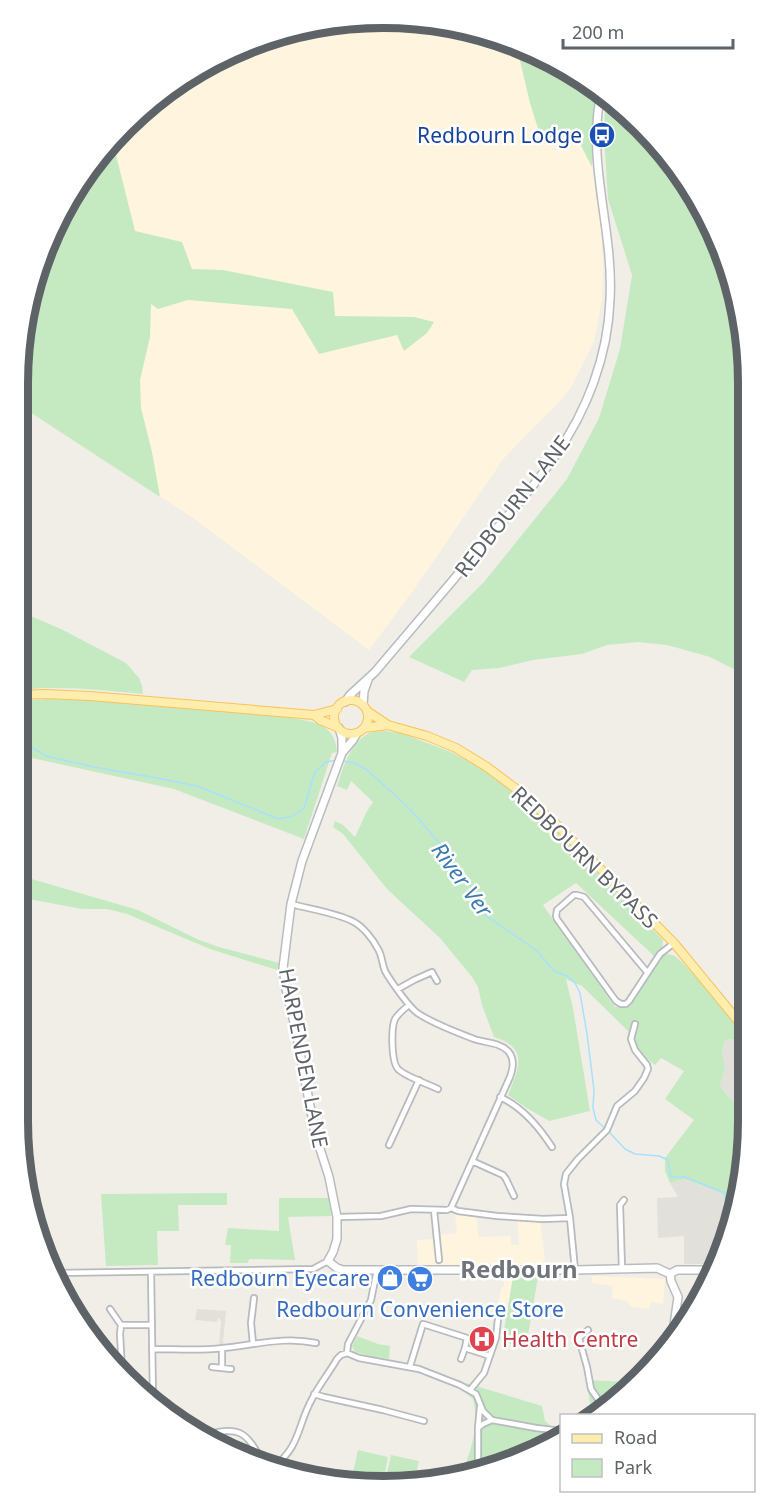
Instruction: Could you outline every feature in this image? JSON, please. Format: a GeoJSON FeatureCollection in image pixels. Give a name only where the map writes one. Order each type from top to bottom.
{"type":"FeatureCollection","features":[{"type":"Feature","properties":{"kind":"main road"},"geometry":{"type":"LineString","coordinates":[[28,695],[90,696],[314,715],[337,709],[345,702],[354,700],[365,708],[368,720],[364,728],[357,733],[349,734],[314,715]]}},
{"type":"Feature","properties":{"kind":"main road","name":"REDBOURN BYPASS"},"geometry":{"type":"LineString","coordinates":[[365,708],[388,725],[427,736],[476,759],[531,801],[674,943],[738,1021]]}},
{"type":"Feature","properties":{"kind":"main road"},"geometry":{"type":"LineString","coordinates":[[337,709],[335,716],[338,727]]}},
{"type":"Feature","properties":{"kind":"main road","name":"REDBOURN BYPASS"},"geometry":{"type":"LineString","coordinates":[[364,728],[388,725]]}},
{"type":"Feature","properties":{"kind":"street","name":"REDBOURN LANE"},"geometry":{"type":"LineString","coordinates":[[345,702],[368,680],[540,476],[568,438],[588,399],[599,366],[610,303],[609,248],[596,156],[600,102]]}},
{"type":"Feature","properties":{"kind":"street","name":"REDBOURN LANE"},"geometry":{"type":"LineString","coordinates":[[365,708],[364,691],[368,680]]}},
{"type":"Feature","properties":{"kind":"street","name":"HARPENDEN LANE"},"geometry":{"type":"LineString","coordinates":[[328,1261],[337,1239],[337,1217],[329,1177],[315,1133],[283,968],[291,904],[302,861],[341,755],[342,738],[338,727]]}},
{"type":"Feature","properties":{"kind":"street","name":"HARPENDEN LANE"},"geometry":{"type":"LineString","coordinates":[[341,755],[357,733]]}},
{"type":"Feature","properties":{"kind":"street"},"geometry":{"type":"LineString","coordinates":[[647,972],[584,897],[574,895],[555,912],[557,920],[618,1003],[626,1004],[660,954],[674,943]]}},
{"type":"Feature","properties":{"kind":"street"},"geometry":{"type":"LineString","coordinates":[[291,904],[354,922],[364,930],[379,950],[386,971],[415,1012],[476,1040],[499,1045],[508,1052],[513,1069],[451,1208]]}},
{"type":"Feature","properties":{"kind":"street"},"geometry":{"type":"LineString","coordinates":[[398,989],[432,972],[437,981]]}},
{"type":"Feature","properties":{"kind":"street"},"geometry":{"type":"LineString","coordinates":[[409,1005],[394,1023],[393,1058],[395,1065],[398,1070],[438,1089]]}},
{"type":"Feature","properties":{"kind":"street"},"geometry":{"type":"LineString","coordinates":[[575,1270],[564,1184],[566,1174],[607,1130],[617,1106],[635,1090],[647,1072],[647,1065],[635,1050],[631,1039],[635,1024]]}},
{"type":"Feature","properties":{"kind":"street"},"geometry":{"type":"LineString","coordinates":[[389,1145],[419,1080]]}},
{"type":"Feature","properties":{"kind":"street"},"geometry":{"type":"LineString","coordinates":[[500,1097],[517,1107],[552,1147]]}},
{"type":"Feature","properties":{"kind":"street"},"geometry":{"type":"LineString","coordinates":[[472,1161],[503,1175],[514,1196]]}},
{"type":"Feature","properties":{"kind":"street"},"geometry":{"type":"LineString","coordinates":[[622,1269],[620,1205],[624,1200]]}},
{"type":"Feature","properties":{"kind":"street"},"geometry":{"type":"LineString","coordinates":[[337,1217],[381,1216],[404,1209],[447,1210],[451,1208],[497,1216],[570,1218]]}},
{"type":"Feature","properties":{"kind":"street"},"geometry":{"type":"LineString","coordinates":[[434,1210],[439,1265]]}},
{"type":"Feature","properties":{"kind":"street"},"geometry":{"type":"LineString","coordinates":[[63,1273],[313,1269],[328,1261],[343,1270],[439,1265],[575,1270],[657,1268],[670,1274]]}},
{"type":"Feature","properties":{"kind":"street"},"geometry":{"type":"LineString","coordinates":[[347,1353],[348,1344],[371,1300],[377,1270]]}},
{"type":"Feature","properties":{"kind":"street"},"geometry":{"type":"LineString","coordinates":[[670,1274],[677,1270],[705,1270]]}},
{"type":"Feature","properties":{"kind":"street"},"geometry":{"type":"LineString","coordinates":[[151,1272],[153,1390]]}},
{"type":"Feature","properties":{"kind":"street"},"geometry":{"type":"LineString","coordinates":[[670,1274],[678,1297],[674,1325]]}},
{"type":"Feature","properties":{"kind":"street"},"geometry":{"type":"LineString","coordinates":[[253,1344],[251,1323],[254,1298]]}},
{"type":"Feature","properties":{"kind":"street"},"geometry":{"type":"LineString","coordinates":[[110,1309],[121,1325],[121,1360]]}},
{"type":"Feature","properties":{"kind":"street"},"geometry":{"type":"LineString","coordinates":[[470,1390],[484,1373],[496,1338],[498,1319]]}},
{"type":"Feature","properties":{"kind":"street"},"geometry":{"type":"LineString","coordinates":[[410,1366],[423,1324],[467,1338],[461,1359]]}},
{"type":"Feature","properties":{"kind":"street"},"geometry":{"type":"LineString","coordinates":[[121,1325],[152,1325]]}},
{"type":"Feature","properties":{"kind":"street"},"geometry":{"type":"LineString","coordinates":[[588,1330],[579,1338],[579,1342],[591,1389],[600,1402]]}},
{"type":"Feature","properties":{"kind":"street"},"geometry":{"type":"LineString","coordinates":[[152,1349],[222,1348],[291,1339],[316,1343]]}},
{"type":"Feature","properties":{"kind":"street"},"geometry":{"type":"LineString","coordinates":[[222,1348],[222,1368]]}},
{"type":"Feature","properties":{"kind":"street"},"geometry":{"type":"LineString","coordinates":[[465,1348],[490,1356]]}},
{"type":"Feature","properties":{"kind":"street"},"geometry":{"type":"LineString","coordinates":[[281,1460],[295,1443],[305,1413],[315,1394],[337,1359],[347,1353],[359,1358],[410,1366],[470,1390],[476,1394],[483,1411],[492,1420]]}},
{"type":"Feature","properties":{"kind":"street"},"geometry":{"type":"LineString","coordinates":[[212,1367],[231,1369]]}},
{"type":"Feature","properties":{"kind":"street"},"geometry":{"type":"LineString","coordinates":[[315,1394],[424,1421]]}},
{"type":"Feature","properties":{"kind":"street"},"geometry":{"type":"LineString","coordinates":[[478,1462],[480,1404]]}},
{"type":"Feature","properties":{"kind":"street"},"geometry":{"type":"LineString","coordinates":[[478,1428],[492,1420],[557,1430]]}},
{"type":"Feature","properties":{"kind":"street"},"geometry":{"type":"LineString","coordinates":[[215,1433],[228,1430],[242,1434],[251,1441],[257,1452]]}},
{"type":"Feature","properties":{"kind":"shaded area"},"geometry":{"type":"Polygon","coordinates":[[[360,29],[407,29],[453,35],[498,47],[541,65],[597,100],[594,108],[592,167],[601,227],[603,264],[602,300],[594,341],[570,389],[504,458],[415,588],[369,650],[193,518],[28,411],[29,360],[35,314],[47,269],[65,226],[88,186],[132,132],[186,88],[226,65],[269,47],[314,35],[360,29]]]}},
{"type":"Feature","properties":{"kind":"shaded area"},"geometry":{"type":"Polygon","coordinates":[[[733,1039],[738,1045],[738,1105],[720,1086],[725,1068],[722,1052],[725,1040],[733,1039]]]}},
{"type":"Feature","properties":{"kind":"shaded area"},"geometry":{"type":"Polygon","coordinates":[[[684,1179],[723,1193],[727,1209],[720,1235],[708,1264],[684,1264],[684,1236],[658,1238],[657,1198],[678,1197],[670,1183],[684,1179]]]}},
{"type":"Feature","properties":{"kind":"shaded area"},"geometry":{"type":"Polygon","coordinates":[[[455,1214],[477,1218],[478,1237],[511,1236],[511,1245],[519,1245],[517,1218],[540,1221],[545,1265],[441,1265],[437,1235],[457,1233],[455,1214]]]}},
{"type":"Feature","properties":{"kind":"shaded area"},"geometry":{"type":"Polygon","coordinates":[[[435,1239],[438,1266],[418,1266],[417,1240],[435,1239]]]}},
{"type":"Feature","properties":{"kind":"shaded area"},"geometry":{"type":"Polygon","coordinates":[[[504,1275],[513,1277],[506,1316],[496,1314],[501,1289],[504,1286],[504,1275]]]}},
{"type":"Feature","properties":{"kind":"shaded area"},"geometry":{"type":"Polygon","coordinates":[[[592,1276],[665,1279],[663,1304],[651,1302],[649,1309],[631,1307],[627,1301],[612,1298],[613,1286],[592,1283],[592,1276]]]}},
{"type":"Feature","properties":{"kind":"shaded area"},"geometry":{"type":"Polygon","coordinates":[[[197,1309],[226,1311],[224,1344],[219,1345],[220,1319],[218,1318],[217,1322],[195,1320],[197,1309]]]}},
{"type":"Feature","properties":{"kind":"green space"},"geometry":{"type":"Polygon","coordinates":[[[519,56],[561,76],[597,100],[594,108],[592,167],[576,136],[541,138],[519,56]]]}},
{"type":"Feature","properties":{"kind":"green space"},"geometry":{"type":"Polygon","coordinates":[[[605,108],[635,132],[679,186],[702,226],[720,269],[732,314],[738,360],[738,671],[710,657],[667,645],[638,642],[607,645],[582,654],[533,660],[499,668],[472,670],[464,682],[409,657],[484,582],[567,479],[599,418],[620,349],[632,275],[608,199],[604,136],[605,108]]]}},
{"type":"Feature","properties":{"kind":"green space"},"geometry":{"type":"Polygon","coordinates":[[[115,151],[135,231],[182,242],[192,269],[223,270],[333,292],[335,316],[414,317],[434,322],[427,333],[404,351],[397,335],[319,354],[292,309],[188,300],[158,309],[151,304],[150,337],[140,380],[141,408],[160,497],[28,411],[29,360],[35,314],[47,269],[76,206],[88,186],[115,151]]]}},
{"type":"Feature","properties":{"kind":"green space"},"geometry":{"type":"Polygon","coordinates":[[[28,615],[61,629],[126,663],[139,678],[143,694],[65,688],[28,689],[28,615]]]}},
{"type":"Feature","properties":{"kind":"green space"},"geometry":{"type":"Polygon","coordinates":[[[28,701],[121,701],[300,719],[316,723],[328,730],[332,735],[337,752],[332,753],[304,839],[174,789],[28,757],[28,701]]]}},
{"type":"Feature","properties":{"kind":"green space"},"geometry":{"type":"Polygon","coordinates":[[[384,731],[401,733],[451,752],[485,770],[536,811],[663,940],[662,948],[655,957],[576,883],[543,905],[615,1007],[628,1007],[661,957],[669,954],[682,962],[738,1026],[738,1045],[733,1039],[725,1040],[722,1052],[725,1068],[720,1086],[738,1104],[738,1144],[732,1190],[727,1209],[723,1193],[684,1179],[670,1183],[665,1171],[665,1158],[694,1120],[665,1099],[684,1071],[661,1058],[655,1065],[640,1053],[633,1043],[636,1031],[629,1032],[582,986],[566,979],[590,1111],[549,1121],[508,1095],[518,1068],[517,1053],[505,1042],[494,1037],[478,987],[472,977],[440,938],[387,889],[343,834],[333,827],[335,821],[343,825],[355,837],[373,802],[351,781],[347,790],[337,786],[352,749],[362,737],[369,733],[384,731]]]}},
{"type":"Feature","properties":{"kind":"green space"},"geometry":{"type":"Polygon","coordinates":[[[28,878],[138,910],[199,940],[279,963],[277,970],[210,949],[127,914],[107,909],[82,909],[28,899],[28,878]]]}},
{"type":"Feature","properties":{"kind":"green space"},"geometry":{"type":"Polygon","coordinates":[[[227,1193],[227,1205],[178,1205],[179,1231],[157,1231],[158,1265],[106,1266],[101,1194],[227,1193]]]}},
{"type":"Feature","properties":{"kind":"green space"},"geometry":{"type":"Polygon","coordinates":[[[279,1198],[329,1198],[331,1216],[288,1217],[295,1260],[249,1259],[248,1263],[230,1263],[231,1245],[225,1245],[228,1228],[279,1231],[279,1198]]]}},
{"type":"Feature","properties":{"kind":"green space"},"geometry":{"type":"Polygon","coordinates":[[[513,1277],[538,1277],[526,1347],[502,1342],[513,1277]]]}},
{"type":"Feature","properties":{"kind":"green space"},"geometry":{"type":"Polygon","coordinates":[[[357,1336],[390,1346],[389,1359],[355,1352],[352,1346],[357,1336]]]}},
{"type":"Feature","properties":{"kind":"green space"},"geometry":{"type":"Polygon","coordinates":[[[586,1380],[624,1382],[600,1402],[591,1409],[586,1380]]]}},
{"type":"Feature","properties":{"kind":"green space"},"geometry":{"type":"Polygon","coordinates":[[[466,1383],[542,1406],[545,1421],[560,1429],[498,1457],[465,1466],[472,1444],[475,1408],[473,1399],[463,1391],[466,1383]]]}},
{"type":"Feature","properties":{"kind":"green space"},"geometry":{"type":"Polygon","coordinates":[[[358,1450],[388,1457],[384,1476],[353,1474],[358,1450]]]}},
{"type":"Feature","properties":{"kind":"green space"},"geometry":{"type":"Polygon","coordinates":[[[391,1455],[419,1461],[416,1474],[386,1476],[391,1455]]]}},
{"type":"Feature","properties":{"kind":"waterway","name":"River Ver"},"geometry":{"type":"LineString","coordinates":[[28,745],[46,756],[200,787],[278,819],[293,816],[304,808],[315,772],[326,762],[338,760]]}},
{"type":"Feature","properties":{"kind":"waterway","name":"River Ver"},"geometry":{"type":"LineString","coordinates":[[342,761],[354,763],[367,770],[409,808],[442,846],[457,874],[468,881],[485,915],[537,951],[554,971],[567,976],[575,983],[580,993],[587,1034],[596,1120],[625,1149],[635,1154],[659,1156],[668,1160],[671,1177],[685,1177],[724,1193],[728,1206]]}},
{"type":"Feature","properties":{"kind":"place","name":"Redbourn Lodge"},"geometry":{"type":"Point","coordinates":[602,135]}},
{"type":"Feature","properties":{"kind":"place","name":"Redbourn Eyecare"},"geometry":{"type":"Point","coordinates":[390,1278]}},
{"type":"Feature","properties":{"kind":"place","name":"Redbourn Convenience Store"},"geometry":{"type":"Point","coordinates":[420,1279]}},
{"type":"Feature","properties":{"kind":"place","name":"Health Centre"},"geometry":{"type":"Point","coordinates":[482,1339]}},
{"type":"Feature","properties":{"kind":"district","name":"Redbourn"},"geometry":{"type":"Point","coordinates":[519,1268]}}]}
